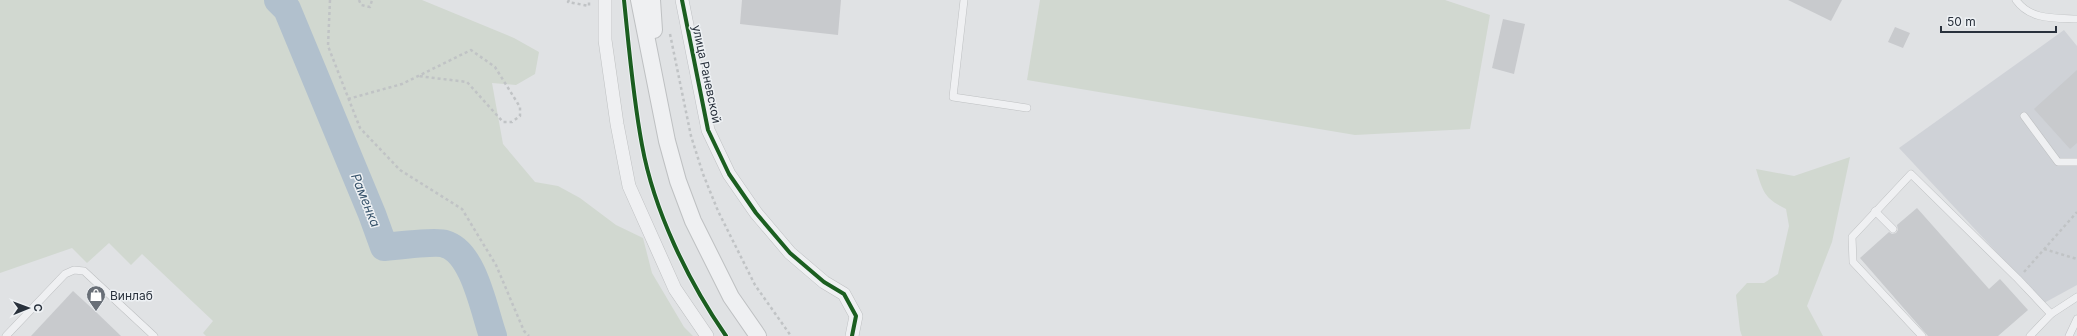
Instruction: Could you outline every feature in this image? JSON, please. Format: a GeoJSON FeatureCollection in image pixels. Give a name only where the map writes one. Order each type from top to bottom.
{"type":"FeatureCollection","features":[{"type":"Feature","properties":{"kind":"street"},"geometry":{"type":"LineString","coordinates":[[605,0],[605,40],[617,124],[629,186],[675,289],[707,336]]}},
{"type":"Feature","properties":{"kind":"street"},"geometry":{"type":"LineString","coordinates":[[639,0],[667,141],[678,181],[693,221],[731,298],[758,336]]}},
{"type":"Feature","properties":{"kind":"street"},"geometry":{"type":"LineString","coordinates":[[652,0],[660,102]]}},
{"type":"Feature","properties":{"kind":"street","name":"улица Раневской"},"geometry":{"type":"LineString","coordinates":[[682,0],[708,130],[729,174],[756,213],[790,253],[824,282],[844,294],[856,316],[852,336]]}},
{"type":"Feature","properties":{"kind":"lane"},"geometry":{"type":"LineString","coordinates":[[964,0],[953,97],[1027,108]]}},
{"type":"Feature","properties":{"kind":"lane"},"geometry":{"type":"LineString","coordinates":[[2016,0],[2027,12],[2035,15],[2077,19]]}},
{"type":"Feature","properties":{"kind":"lane"},"geometry":{"type":"LineString","coordinates":[[2024,116],[2058,162],[2077,162]]}},
{"type":"Feature","properties":{"kind":"lane"},"geometry":{"type":"LineString","coordinates":[[1922,336],[1853,262],[1852,237],[1874,211],[1911,174],[2018,279],[2051,314]]}},
{"type":"Feature","properties":{"kind":"lane"},"geometry":{"type":"LineString","coordinates":[[1874,211],[1893,229]]}},
{"type":"Feature","properties":{"kind":"lane"},"geometry":{"type":"LineString","coordinates":[[6,336],[65,274],[79,270],[84,271],[154,336]]}},
{"type":"Feature","properties":{"kind":"lane"},"geometry":{"type":"LineString","coordinates":[[2030,336],[2051,314],[2077,297]]}},
{"type":"Feature","properties":{"kind":"lane"},"geometry":{"type":"LineString","coordinates":[[2070,336],[2077,319]]}},
{"type":"Feature","properties":{"kind":"path"},"geometry":{"type":"LineString","coordinates":[[330,0],[328,46],[360,128],[400,170],[462,209],[496,265],[524,331],[529,336]]}},
{"type":"Feature","properties":{"kind":"path"},"geometry":{"type":"LineString","coordinates":[[359,0],[361,5],[370,7],[372,0]]}},
{"type":"Feature","properties":{"kind":"path"},"geometry":{"type":"LineString","coordinates":[[567,1],[589,6],[589,0]]}},
{"type":"Feature","properties":{"kind":"path"},"geometry":{"type":"LineString","coordinates":[[669,30],[691,136],[703,174],[724,225],[755,285],[791,336]]}},
{"type":"Feature","properties":{"kind":"path"},"geometry":{"type":"LineString","coordinates":[[348,99],[402,84],[418,76],[471,50],[495,67],[520,106],[520,116],[512,122],[503,122],[467,82],[418,76]]}},
{"type":"Feature","properties":{"kind":"path"},"geometry":{"type":"LineString","coordinates":[[2018,279],[2077,212]]}},
{"type":"Feature","properties":{"kind":"path"},"geometry":{"type":"LineString","coordinates":[[2044,249],[2077,259]]}},
{"type":"Feature","properties":{"kind":"shaded area"},"geometry":{"type":"Polygon","coordinates":[[[0,0],[422,0],[514,38],[539,52],[535,74],[516,85],[492,83],[503,144],[535,182],[558,186],[580,198],[616,225],[643,238],[652,273],[684,327],[693,336],[206,336],[203,333],[213,321],[142,254],[131,265],[109,243],[87,263],[72,248],[0,273],[0,0]]]}},
{"type":"Feature","properties":{"kind":"shaded area"},"geometry":{"type":"Polygon","coordinates":[[[1040,0],[1445,0],[1490,15],[1470,129],[1355,135],[1027,80],[1040,0]]]}},
{"type":"Feature","properties":{"kind":"shaded area"},"geometry":{"type":"Polygon","coordinates":[[[2064,30],[2077,46],[2077,285],[2044,303],[1899,148],[2064,30]]]}},
{"type":"Feature","properties":{"kind":"shaded area"},"geometry":{"type":"Polygon","coordinates":[[[1850,157],[1832,242],[1807,306],[1823,336],[1742,336],[1736,295],[1747,283],[1764,283],[1778,274],[1789,226],[1786,209],[1765,194],[1756,169],[1794,176],[1850,157]]]}},
{"type":"Feature","properties":{"kind":"building"},"geometry":{"type":"Polygon","coordinates":[[[742,0],[841,0],[838,35],[740,24],[742,0]]]}},
{"type":"Feature","properties":{"kind":"building"},"geometry":{"type":"Polygon","coordinates":[[[1788,0],[1842,0],[1831,21],[1788,0]]]}},
{"type":"Feature","properties":{"kind":"building"},"geometry":{"type":"Polygon","coordinates":[[[1503,19],[1525,24],[1514,74],[1492,68],[1503,19]]]}},
{"type":"Feature","properties":{"kind":"building"},"geometry":{"type":"Polygon","coordinates":[[[1895,27],[1910,33],[1903,48],[1888,42],[1895,27]]]}},
{"type":"Feature","properties":{"kind":"building"},"geometry":{"type":"Polygon","coordinates":[[[2077,70],[2077,143],[2070,149],[2034,109],[2077,70]]]}},
{"type":"Feature","properties":{"kind":"building"},"geometry":{"type":"Polygon","coordinates":[[[1917,208],[1989,289],[2000,279],[2028,310],[1998,336],[1928,336],[1860,258],[1889,232],[1892,234],[1896,233],[1898,230],[1897,225],[1917,208]]]}},
{"type":"Feature","properties":{"kind":"building"},"geometry":{"type":"Polygon","coordinates":[[[73,291],[96,312],[121,336],[31,336],[73,291]]]}},
{"type":"Feature","properties":{"kind":"waterway","name":"Раменка"},"geometry":{"type":"LineString","coordinates":[[278,0],[287,9],[372,214],[384,247],[441,243],[455,249],[471,270],[482,298],[493,336]]}},
{"type":"Feature","properties":{"kind":"cycle path"},"geometry":{"type":"LineString","coordinates":[[624,0],[636,109],[647,170],[674,245],[712,315],[726,336]]}},
{"type":"Feature","properties":{"kind":"cycle path"},"geometry":{"type":"LineString","coordinates":[[682,0],[708,130],[729,174],[756,213],[790,253],[824,282],[844,294],[856,316],[852,336]]}},
{"type":"Feature","properties":{"kind":"place","name":"Винлаб"},"geometry":{"type":"Point","coordinates":[96,312]}}]}
